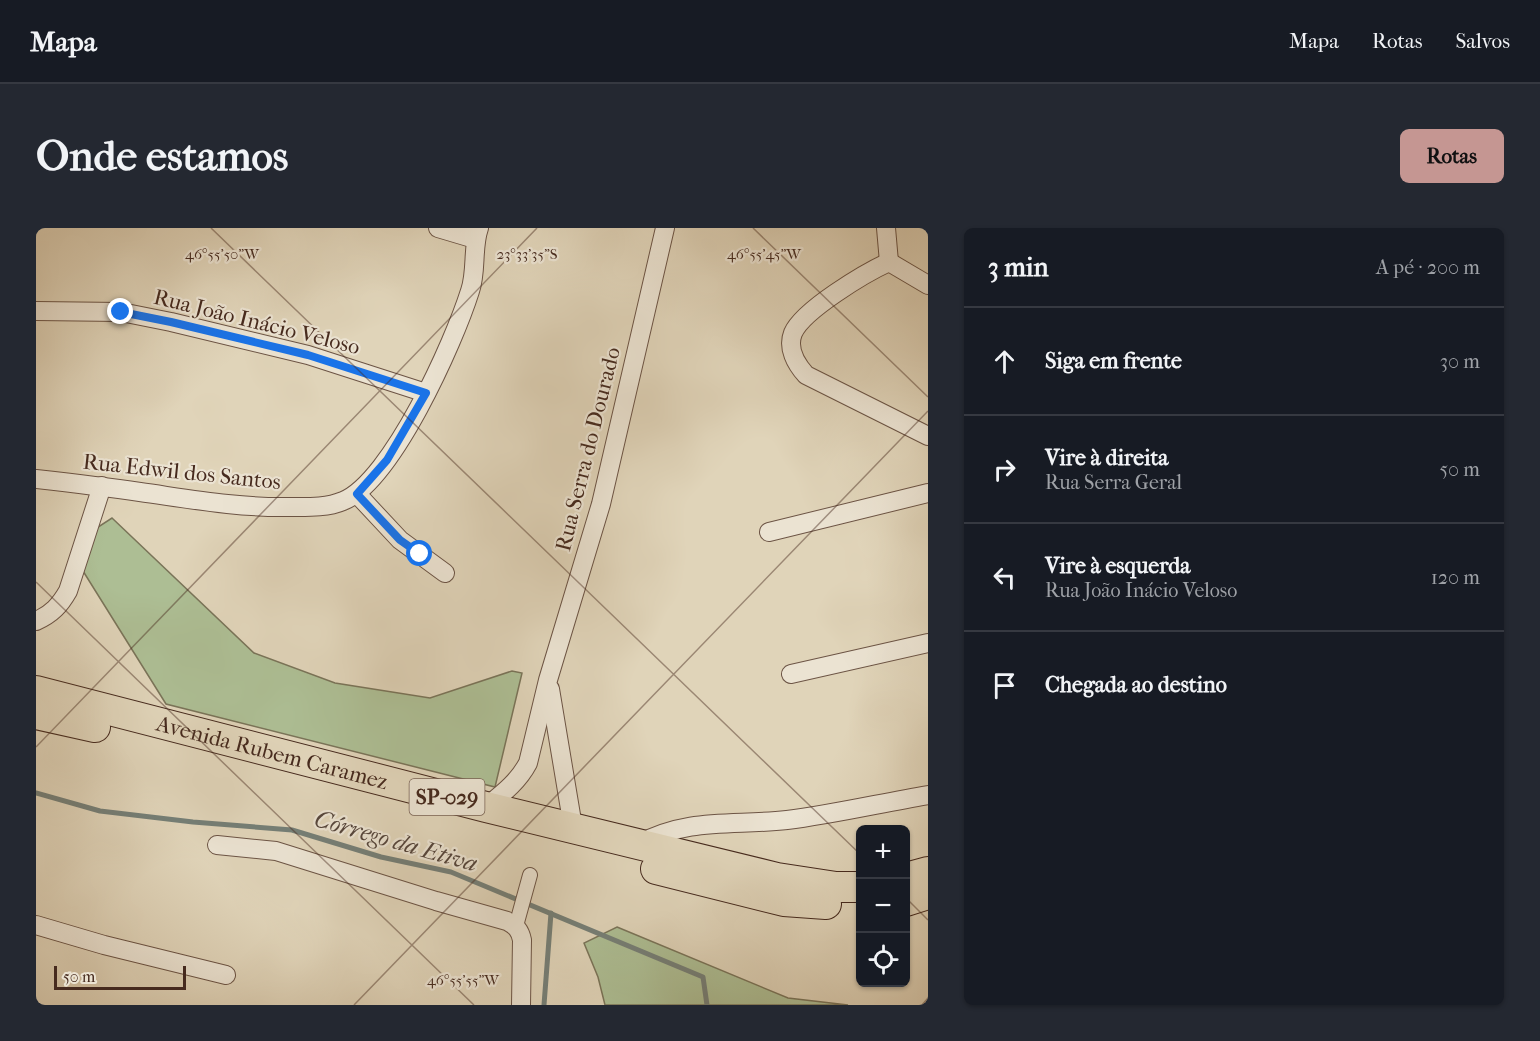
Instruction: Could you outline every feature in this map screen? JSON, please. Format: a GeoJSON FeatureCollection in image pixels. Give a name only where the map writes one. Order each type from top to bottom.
{"type":"FeatureCollection","features":[{"type":"Feature","properties":{"kind":"highway","name":"Avenida Rubem Caramez"},"geometry":{"type":"LineString","coordinates":[[36,691],[486,807],[573,826],[806,884],[856,887]]}},
{"type":"Feature","properties":{"kind":"highway","name":"Avenida Rubem Caramez"},"geometry":{"type":"LineString","coordinates":[[36,714],[78,722],[730,889],[784,901],[856,907]]}},
{"type":"Feature","properties":{"kind":"highway"},"geometry":{"type":"LineString","coordinates":[[910,877],[928,872]]}},
{"type":"Feature","properties":{"kind":"highway"},"geometry":{"type":"LineString","coordinates":[[910,900],[928,894]]}},
{"type":"Feature","properties":{"kind":"street"},"geometry":{"type":"LineString","coordinates":[[438,228],[477,234],[471,288],[449,347],[426,393],[387,460],[357,494],[400,540],[445,573]]}},
{"type":"Feature","properties":{"kind":"street","name":"Rua Serra do Dourado"},"geometry":{"type":"LineString","coordinates":[[486,807],[523,773],[533,748],[548,680],[601,504],[665,228]]}},
{"type":"Feature","properties":{"kind":"street"},"geometry":{"type":"LineString","coordinates":[[886,228],[889,262]]}},
{"type":"Feature","properties":{"kind":"street"},"geometry":{"type":"LineString","coordinates":[[889,262],[928,285]]}},
{"type":"Feature","properties":{"kind":"street"},"geometry":{"type":"LineString","coordinates":[[889,262],[846,286],[801,321],[791,342],[793,354],[798,366],[811,378],[928,436]]}},
{"type":"Feature","properties":{"kind":"street","name":"Rua João Inácio Veloso"},"geometry":{"type":"LineString","coordinates":[[36,311],[121,312],[171,322],[308,355],[426,393]]}},
{"type":"Feature","properties":{"kind":"street","name":"Rua Edwil dos Santos"},"geometry":{"type":"LineString","coordinates":[[36,479],[252,507],[320,506],[341,502],[357,494]]}},
{"type":"Feature","properties":{"kind":"street"},"geometry":{"type":"LineString","coordinates":[[36,621],[47,616],[60,605],[68,591],[102,486]]}},
{"type":"Feature","properties":{"kind":"street"},"geometry":{"type":"LineString","coordinates":[[769,532],[928,493]]}},
{"type":"Feature","properties":{"kind":"street"},"geometry":{"type":"LineString","coordinates":[[791,674],[928,643]]}},
{"type":"Feature","properties":{"kind":"street","name":"Rua Serra do Dourado"},"geometry":{"type":"LineString","coordinates":[[548,680],[573,826]]}},
{"type":"Feature","properties":{"kind":"street"},"geometry":{"type":"LineString","coordinates":[[533,748],[560,749]]}},
{"type":"Feature","properties":{"kind":"street"},"geometry":{"type":"LineString","coordinates":[[639,844],[663,832],[690,825],[788,820],[928,795]]}},
{"type":"Feature","properties":{"kind":"street"},"geometry":{"type":"LineString","coordinates":[[218,845],[276,850],[436,901],[507,921],[517,920]]}},
{"type":"Feature","properties":{"kind":"street"},"geometry":{"type":"LineString","coordinates":[[521,1005],[522,940],[517,920],[528,881]]}},
{"type":"Feature","properties":{"kind":"street"},"geometry":{"type":"LineString","coordinates":[[36,925],[104,945],[226,975]]}},
{"type":"Feature","properties":{"kind":"green space"},"geometry":{"type":"Polygon","coordinates":[[[112,518],[254,653],[335,683],[430,698],[512,671],[522,673],[495,787],[166,704],[83,571],[92,531],[112,518]]]}},
{"type":"Feature","properties":{"kind":"green space"},"geometry":{"type":"Polygon","coordinates":[[[617,927],[788,998],[848,1005],[605,1005],[598,977],[584,943],[617,927]]]}},
{"type":"Feature","properties":{"kind":"waterway","name":"Córrego da Etiva"},"geometry":{"type":"LineString","coordinates":[[36,793],[100,811],[292,830],[381,857],[451,872],[703,977],[707,1005]]}},
{"type":"Feature","properties":{"kind":"waterway"},"geometry":{"type":"LineString","coordinates":[[544,1005],[551,913]]}},
{"type":"Feature","properties":{"kind":"route"},"geometry":{"type":"LineString","coordinates":[[121,312],[308,355],[426,393],[387,460],[357,494],[400,540],[420,554]]}}]}
